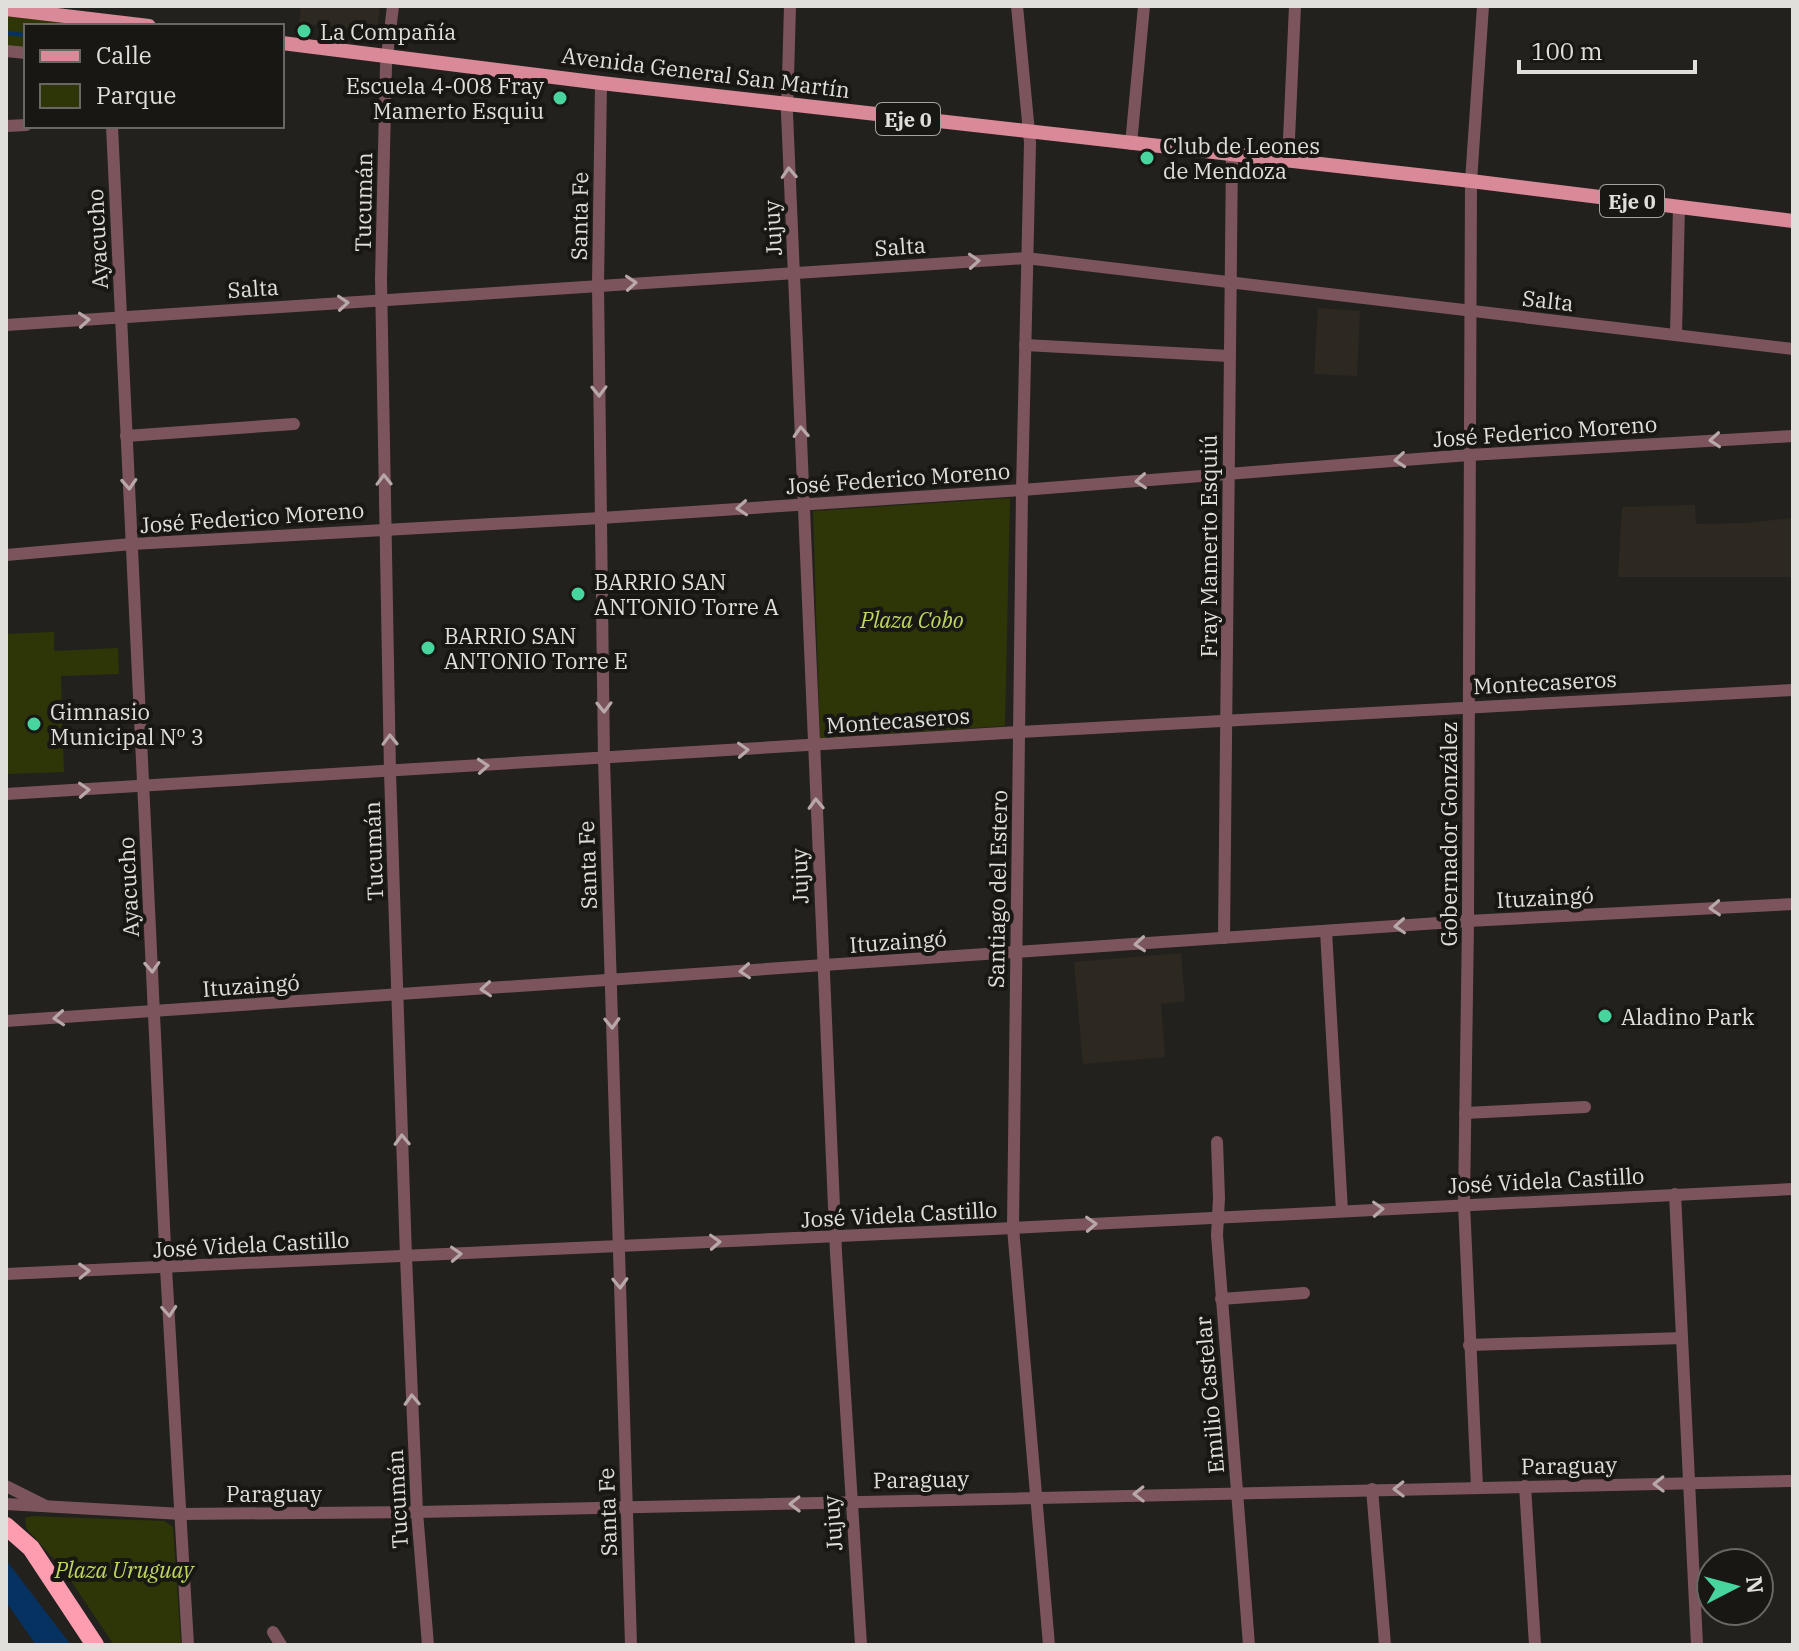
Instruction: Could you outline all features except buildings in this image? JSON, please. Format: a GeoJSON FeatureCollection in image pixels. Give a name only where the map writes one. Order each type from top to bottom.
{"type":"FeatureCollection","features":[{"type":"Feature","properties":{"kind":"highway"},"geometry":{"type":"LineString","coordinates":[[6,1526],[31,1548],[95,1645]]}},
{"type":"Feature","properties":{"kind":"main road"},"geometry":{"type":"LineString","coordinates":[[6,9],[107,23]]}},
{"type":"Feature","properties":{"kind":"main road","name":"Avenida General San Martín"},"geometry":{"type":"LineString","coordinates":[[284,43],[601,83],[1471,181],[1793,221]]}},
{"type":"Feature","properties":{"kind":"street","name":"Tucumán"},"geometry":{"type":"LineString","coordinates":[[393,6],[387,55],[381,300],[390,772],[417,1512],[428,1645]]}},
{"type":"Feature","properties":{"kind":"street","name":"Jujuy"},"geometry":{"type":"LineString","coordinates":[[790,6],[787,104],[823,966],[835,1237],[861,1645]]}},
{"type":"Feature","properties":{"kind":"street","name":"Santiago del Estero"},"geometry":{"type":"LineString","coordinates":[[1017,6],[1030,133],[1022,490],[1013,1228],[1049,1645]]}},
{"type":"Feature","properties":{"kind":"street"},"geometry":{"type":"LineString","coordinates":[[1131,144],[1144,6]]}},
{"type":"Feature","properties":{"kind":"street"},"geometry":{"type":"LineString","coordinates":[[1288,161],[1295,6]]}},
{"type":"Feature","properties":{"kind":"street","name":"Gobernador González"},"geometry":{"type":"LineString","coordinates":[[1477,1487],[1464,1204],[1471,181],[1483,6]]}},
{"type":"Feature","properties":{"kind":"street","name":"Santa Fe"},"geometry":{"type":"LineString","coordinates":[[601,83],[598,285],[604,759],[631,1645]]}},
{"type":"Feature","properties":{"kind":"street","name":"Ayacucho"},"geometry":{"type":"LineString","coordinates":[[112,128],[166,1268],[188,1645]]}},
{"type":"Feature","properties":{"kind":"street","name":"Fray Mamerto Esquiú"},"geometry":{"type":"LineString","coordinates":[[1224,938],[1232,154]]}},
{"type":"Feature","properties":{"kind":"street"},"geometry":{"type":"LineString","coordinates":[[1676,335],[1679,206]]}},
{"type":"Feature","properties":{"kind":"street","name":"Salta"},"geometry":{"type":"LineString","coordinates":[[6,325],[1026,258],[1793,349]]}},
{"type":"Feature","properties":{"kind":"street"},"geometry":{"type":"LineString","coordinates":[[1025,345],[1229,356]]}},
{"type":"Feature","properties":{"kind":"street"},"geometry":{"type":"LineString","coordinates":[[126,436],[294,424]]}},
{"type":"Feature","properties":{"kind":"street","name":"José Federico Moreno"},"geometry":{"type":"LineString","coordinates":[[6,555],[132,544],[601,518],[1022,490],[1469,455],[1793,436]]}},
{"type":"Feature","properties":{"kind":"street","name":"Montecaseros"},"geometry":{"type":"LineString","coordinates":[[6,794],[1020,732],[1793,690]]}},
{"type":"Feature","properties":{"kind":"street","name":"Ituzaingó"},"geometry":{"type":"LineString","coordinates":[[6,1021],[1468,921],[1793,904]]}},
{"type":"Feature","properties":{"kind":"street"},"geometry":{"type":"LineString","coordinates":[[1326,931],[1342,1211]]}},
{"type":"Feature","properties":{"kind":"street"},"geometry":{"type":"LineString","coordinates":[[1465,1113],[1585,1107]]}},
{"type":"Feature","properties":{"kind":"street","name":"Emilio Castelar"},"geometry":{"type":"LineString","coordinates":[[1217,1142],[1221,1299],[1249,1645]]}},
{"type":"Feature","properties":{"kind":"street","name":"José Videla Castillo"},"geometry":{"type":"LineString","coordinates":[[6,1274],[835,1237],[1793,1189]]}},
{"type":"Feature","properties":{"kind":"street"},"geometry":{"type":"LineString","coordinates":[[1675,1194],[1697,1645]]}},
{"type":"Feature","properties":{"kind":"street"},"geometry":{"type":"LineString","coordinates":[[1221,1299],[1304,1293]]}},
{"type":"Feature","properties":{"kind":"street"},"geometry":{"type":"LineString","coordinates":[[1469,1345],[1682,1338]]}},
{"type":"Feature","properties":{"kind":"street","name":"Paraguay"},"geometry":{"type":"LineString","coordinates":[[6,1504],[182,1514],[417,1512],[1793,1481]]}},
{"type":"Feature","properties":{"kind":"street","name":"Paraguay"},"geometry":{"type":"LineString","coordinates":[[6,1486],[50,1508]]}},
{"type":"Feature","properties":{"kind":"street"},"geometry":{"type":"LineString","coordinates":[[1525,1486],[1535,1645]]}},
{"type":"Feature","properties":{"kind":"street"},"geometry":{"type":"LineString","coordinates":[[1372,1489],[1385,1645]]}},
{"type":"Feature","properties":{"kind":"street"},"geometry":{"type":"LineString","coordinates":[[273,1632],[281,1645]]}},
{"type":"Feature","properties":{"kind":"shaded area"},"geometry":{"type":"Polygon","coordinates":[[[301,6],[380,6],[377,32],[299,23],[301,6]]]}},
{"type":"Feature","properties":{"kind":"shaded area"},"geometry":{"type":"Polygon","coordinates":[[[1318,308],[1360,311],[1357,376],[1314,374],[1318,308]]]}},
{"type":"Feature","properties":{"kind":"shaded area"},"geometry":{"type":"Polygon","coordinates":[[[1695,505],[1696,524],[1791,518],[1793,577],[1618,577],[1622,507],[1695,505]]]}},
{"type":"Feature","properties":{"kind":"shaded area"},"geometry":{"type":"Polygon","coordinates":[[[1181,953],[1185,1001],[1161,1004],[1165,1057],[1083,1064],[1074,962],[1181,953]]]}},
{"type":"Feature","properties":{"kind":"green space"},"geometry":{"type":"Polygon","coordinates":[[[6,9],[95,24],[24,24],[24,53],[6,51],[6,9]]]}},
{"type":"Feature","properties":{"kind":"green space","name":"Plaza Cobo"},"geometry":{"type":"Polygon","coordinates":[[[1010,498],[1005,726],[820,738],[813,511],[1010,498]]]}},
{"type":"Feature","properties":{"kind":"green space","name":"Gimnasio Municipal Nº 3"},"geometry":{"type":"Polygon","coordinates":[[[54,632],[54,651],[118,648],[119,674],[61,676],[64,772],[6,774],[6,634],[54,632]]]}},
{"type":"Feature","properties":{"kind":"green space","name":"Plaza Uruguay"},"geometry":{"type":"Polygon","coordinates":[[[25,1518],[164,1521],[173,1527],[181,1645],[114,1645],[63,1569],[26,1528],[25,1518]]]}},
{"type":"Feature","properties":{"kind":"water"},"geometry":{"type":"Polygon","coordinates":[[[6,1560],[71,1645],[36,1645],[6,1602],[6,1560]]]}},
{"type":"Feature","properties":{"kind":"waterway"},"geometry":{"type":"LineString","coordinates":[[6,33],[24,35]]}},
{"type":"Feature","properties":{"kind":"place","name":"La Compañía"},"geometry":{"type":"Point","coordinates":[304,31]}},
{"type":"Feature","properties":{"kind":"place","name":"Escuela 4-008 Fray Mamerto Esquiu"},"geometry":{"type":"Point","coordinates":[560,98]}},
{"type":"Feature","properties":{"kind":"place","name":"Club de Leones de Mendoza"},"geometry":{"type":"Point","coordinates":[1147,158]}},
{"type":"Feature","properties":{"kind":"place","name":"BARRIO SAN ANTONIO Torre A"},"geometry":{"type":"Point","coordinates":[578,594]}},
{"type":"Feature","properties":{"kind":"place","name":"BARRIO SAN ANTONIO Torre E"},"geometry":{"type":"Point","coordinates":[428,648]}},
{"type":"Feature","properties":{"kind":"place","name":"Gimnasio Municipal Nº 3"},"geometry":{"type":"Point","coordinates":[34,724]}},
{"type":"Feature","properties":{"kind":"place","name":"Aladino Park"},"geometry":{"type":"Point","coordinates":[1605,1016]}}]}
